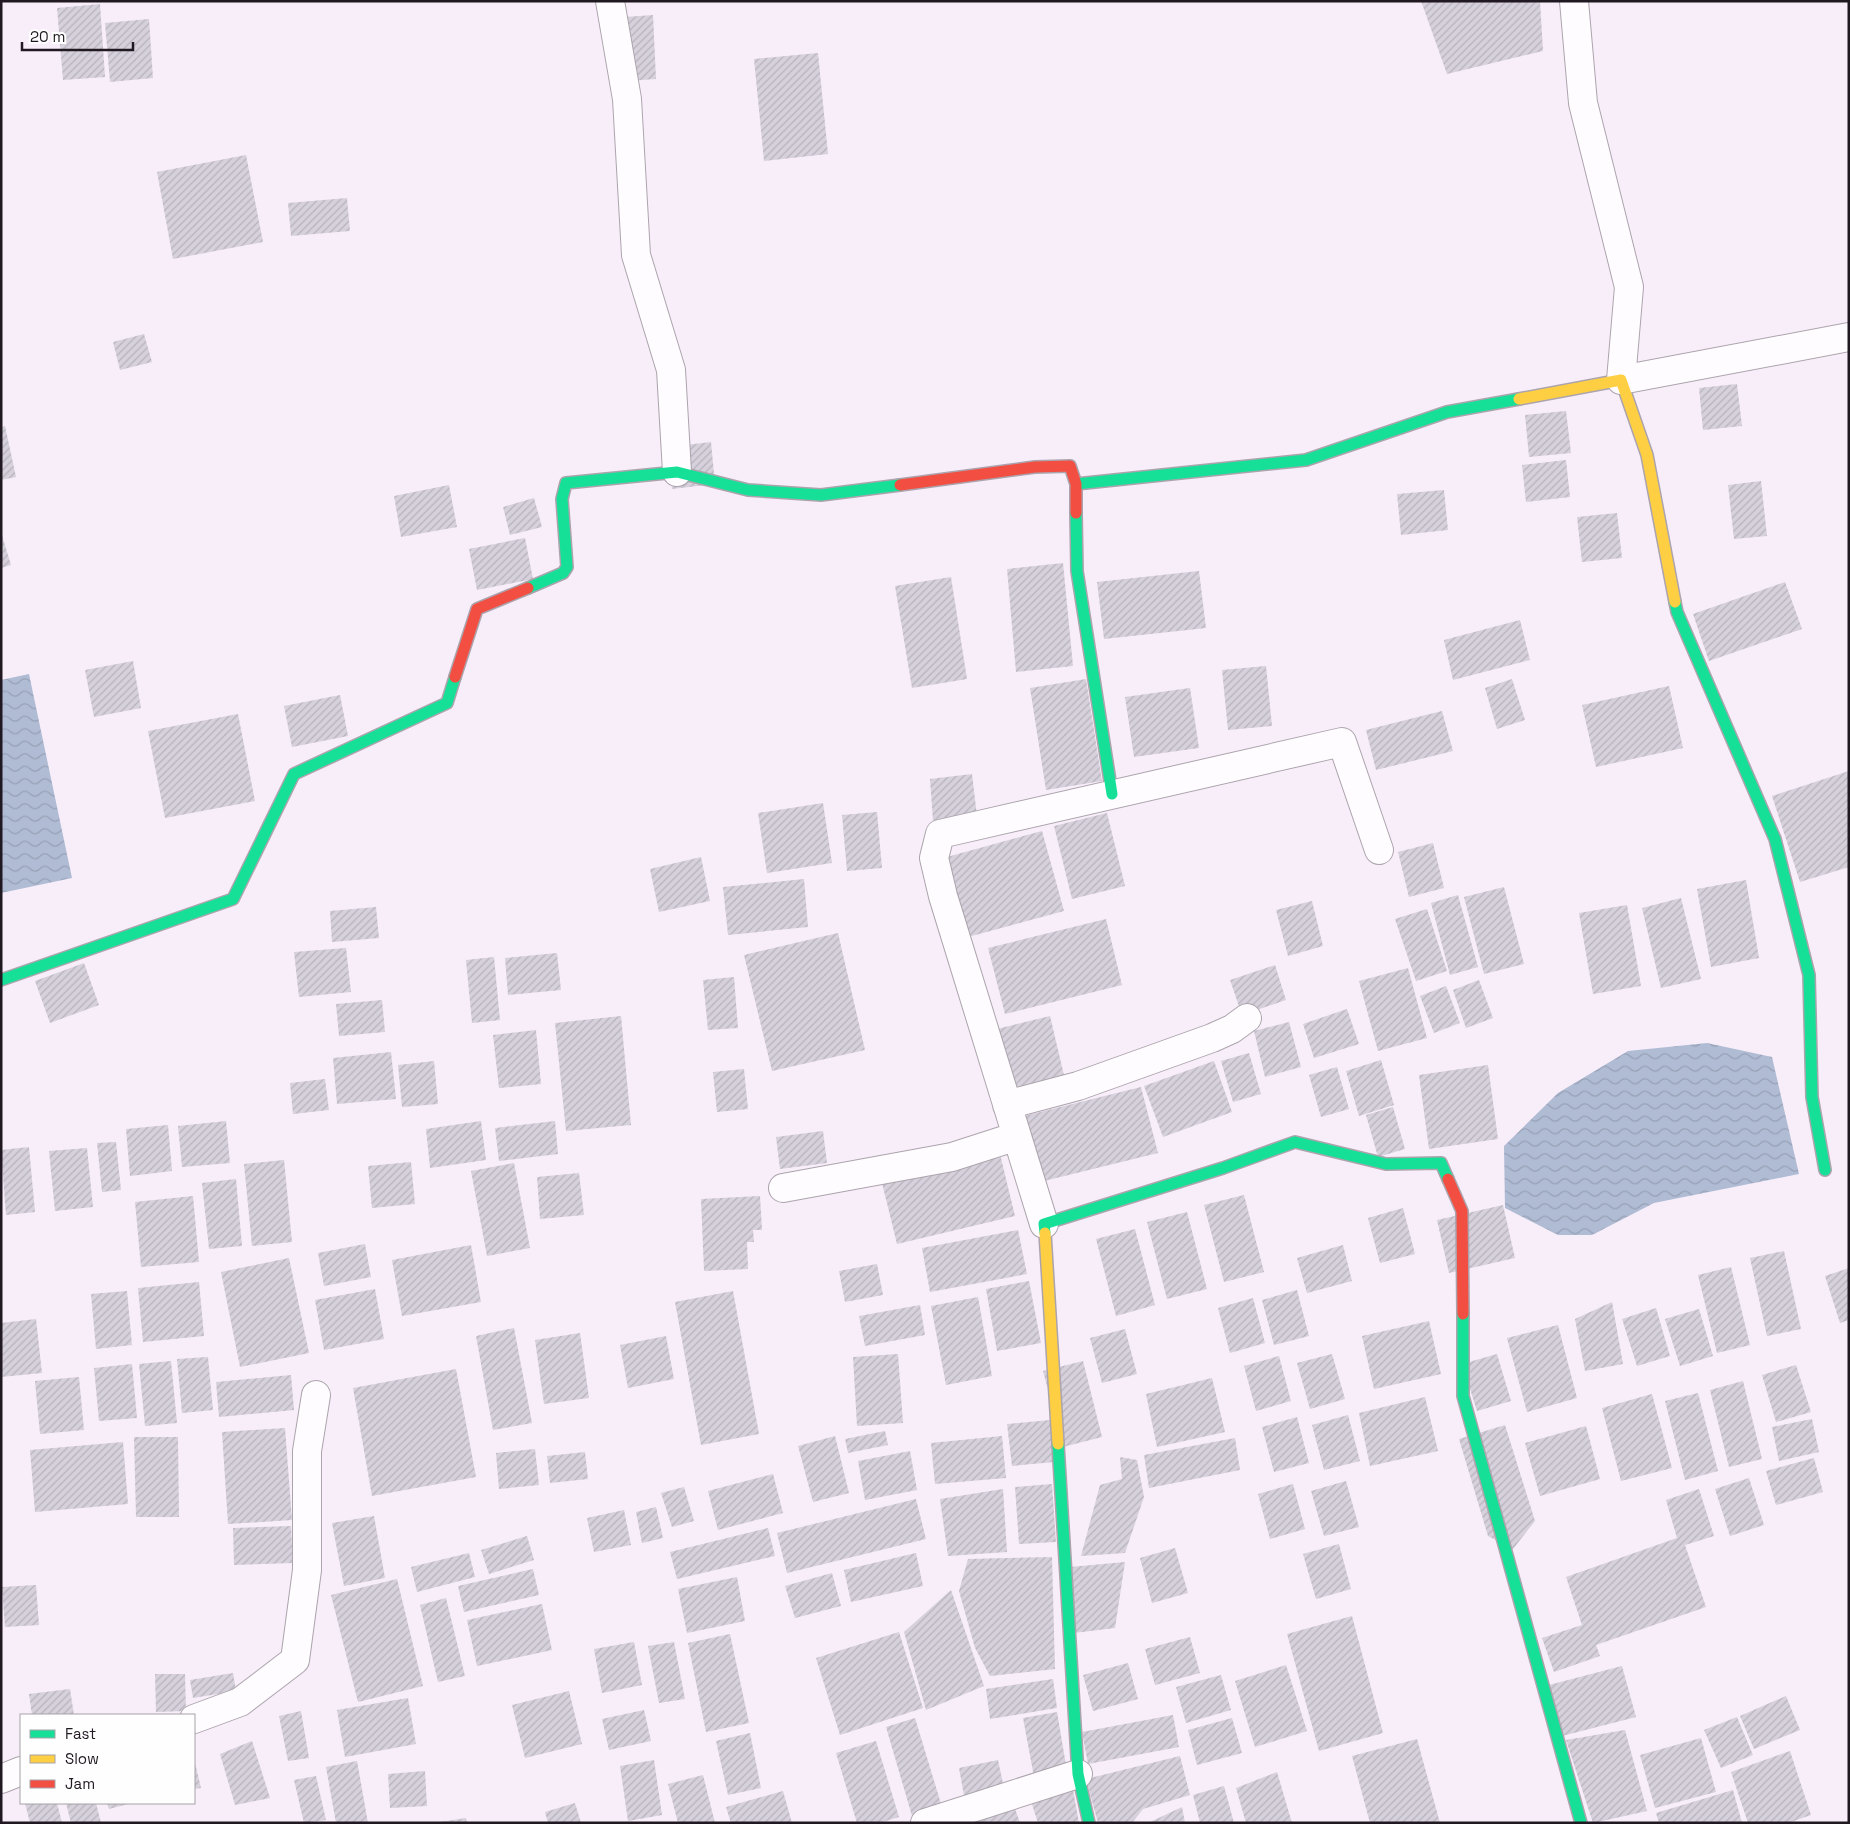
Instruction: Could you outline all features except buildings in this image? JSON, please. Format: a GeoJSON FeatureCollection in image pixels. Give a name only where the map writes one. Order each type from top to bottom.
{"type":"FeatureCollection","features":[{"type":"Feature","properties":{"kind":"street"},"geometry":{"type":"LineString","coordinates":[[610,1],[627,99],[636,255],[671,370],[677,472]]}},
{"type":"Feature","properties":{"kind":"street"},"geometry":{"type":"LineString","coordinates":[[1574,1],[1583,103],[1630,287],[1620,380],[1647,455],[1677,612],[1775,839],[1809,975],[1812,1098],[1825,1170]]}},
{"type":"Feature","properties":{"kind":"street"},"geometry":{"type":"LineString","coordinates":[[1076,484],[1306,460],[1447,412],[1849,337]]}},
{"type":"Feature","properties":{"kind":"street"},"geometry":{"type":"LineString","coordinates":[[1,980],[233,899],[294,774],[447,703],[476,609],[563,573],[567,567],[562,499],[566,484],[677,472],[748,490],[821,495],[1035,467],[1070,466],[1076,484],[1077,571],[1112,794]]}},
{"type":"Feature","properties":{"kind":"street"},"geometry":{"type":"LineString","coordinates":[[1089,1823],[1078,1774],[1044,1224],[943,896],[934,858],[940,834],[1342,742],[1379,850]]}},
{"type":"Feature","properties":{"kind":"street"},"geometry":{"type":"LineString","coordinates":[[1007,1105],[1078,1086],[1212,1038],[1232,1029],[1247,1018]]}},
{"type":"Feature","properties":{"kind":"street"},"geometry":{"type":"LineString","coordinates":[[783,1188],[952,1157],[1017,1136]]}},
{"type":"Feature","properties":{"kind":"street"},"geometry":{"type":"LineString","coordinates":[[1044,1224],[1223,1168],[1295,1142],[1386,1164],[1441,1163],[1462,1211],[1463,1396],[1581,1823]]}},
{"type":"Feature","properties":{"kind":"street"},"geometry":{"type":"LineString","coordinates":[[195,1719],[240,1702],[295,1660],[307,1570],[306,1451],[316,1395]]}},
{"type":"Feature","properties":{"kind":"street"},"geometry":{"type":"LineString","coordinates":[[1,1779],[20,1770]]}},
{"type":"Feature","properties":{"kind":"street"},"geometry":{"type":"LineString","coordinates":[[925,1823],[1078,1774]]}},
{"type":"Feature","properties":{"kind":"water"},"geometry":{"type":"Polygon","coordinates":[[[29,674],[72,878],[1,893],[1,680],[29,674]]]}},
{"type":"Feature","properties":{"kind":"water"},"geometry":{"type":"Polygon","coordinates":[[[1707,1043],[1772,1057],[1799,1174],[1654,1203],[1592,1235],[1558,1235],[1505,1208],[1504,1146],[1558,1093],[1628,1051],[1707,1043]]]}},
{"type":"Feature","properties":{"kind":"traffic: fast"},"geometry":{"type":"LineString","coordinates":[[1076,484],[1306,460],[1447,412],[1519,399]]}},
{"type":"Feature","properties":{"kind":"traffic: fast"},"geometry":{"type":"LineString","coordinates":[[528,588],[563,573],[567,567],[562,499],[566,483],[677,472],[748,490],[821,495],[900,485]]}},
{"type":"Feature","properties":{"kind":"traffic: fast"},"geometry":{"type":"LineString","coordinates":[[1076,513],[1077,571],[1112,794]]}},
{"type":"Feature","properties":{"kind":"traffic: fast"},"geometry":{"type":"LineString","coordinates":[[1675,602],[1677,612],[1775,839],[1809,975],[1812,1097],[1825,1170]]}},
{"type":"Feature","properties":{"kind":"traffic: fast"},"geometry":{"type":"LineString","coordinates":[[1,980],[233,899],[294,774],[447,703],[455,677]]}},
{"type":"Feature","properties":{"kind":"traffic: fast"},"geometry":{"type":"LineString","coordinates":[[1045,1233],[1044,1224],[1223,1168],[1295,1142],[1386,1164],[1441,1163],[1448,1179]]}},
{"type":"Feature","properties":{"kind":"traffic: fast"},"geometry":{"type":"LineString","coordinates":[[1463,1314],[1463,1396],[1581,1823]]}},
{"type":"Feature","properties":{"kind":"traffic: fast"},"geometry":{"type":"LineString","coordinates":[[1058,1444],[1078,1774],[1089,1823]]}},
{"type":"Feature","properties":{"kind":"traffic: slow"},"geometry":{"type":"LineString","coordinates":[[1519,399],[1621,380],[1647,455],[1675,602]]}},
{"type":"Feature","properties":{"kind":"traffic: slow"},"geometry":{"type":"LineString","coordinates":[[1045,1233],[1058,1444]]}},
{"type":"Feature","properties":{"kind":"traffic: jam"},"geometry":{"type":"LineString","coordinates":[[900,485],[1035,467],[1070,466],[1076,484],[1076,513]]}},
{"type":"Feature","properties":{"kind":"traffic: jam"},"geometry":{"type":"LineString","coordinates":[[455,677],[477,609],[528,588]]}},
{"type":"Feature","properties":{"kind":"traffic: jam"},"geometry":{"type":"LineString","coordinates":[[1448,1179],[1462,1211],[1463,1314]]}}]}
